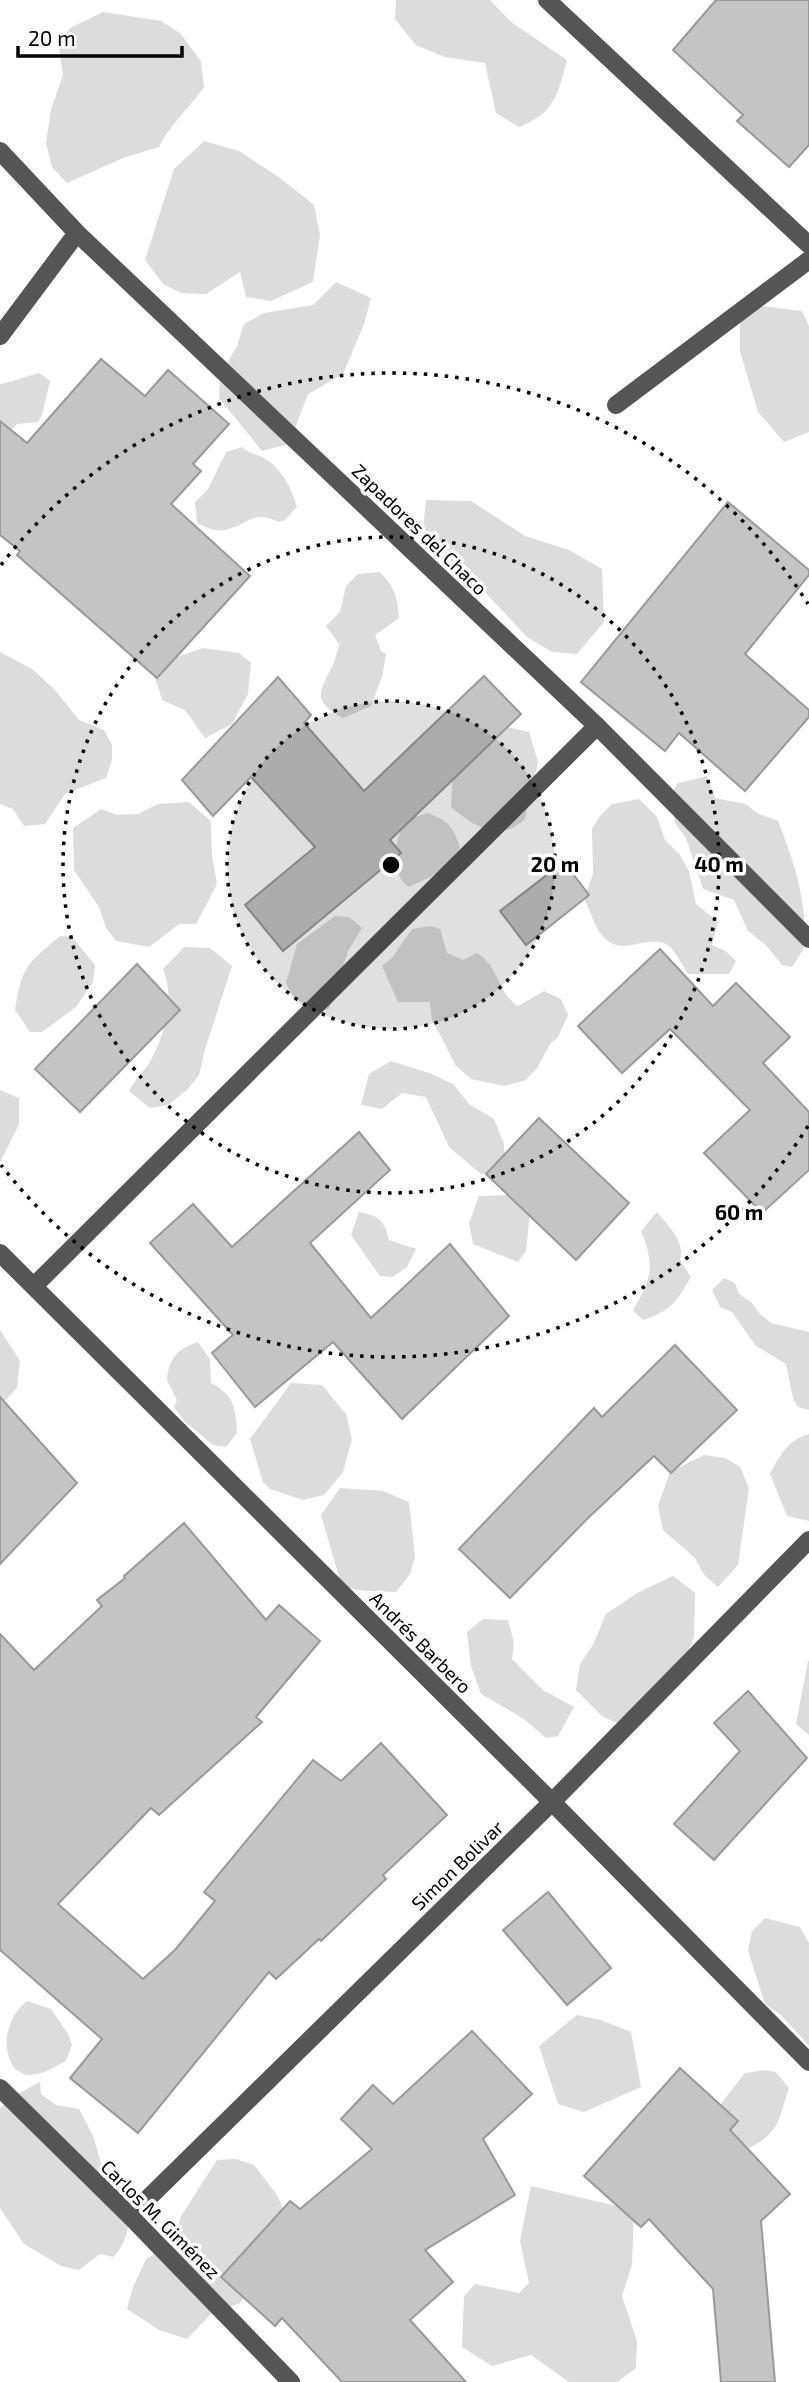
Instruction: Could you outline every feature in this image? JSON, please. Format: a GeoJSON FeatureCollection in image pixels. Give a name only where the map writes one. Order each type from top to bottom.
{"type":"FeatureCollection","features":[{"type":"Feature","properties":{"kind":"street"},"geometry":{"type":"LineString","coordinates":[[547,0],[809,245]]}},
{"type":"Feature","properties":{"kind":"street","name":"Zapadores del Chaco"},"geometry":{"type":"LineString","coordinates":[[0,151],[77,233],[597,726],[809,939]]}},
{"type":"Feature","properties":{"kind":"street"},"geometry":{"type":"LineString","coordinates":[[0,336],[77,233]]}},
{"type":"Feature","properties":{"kind":"street"},"geometry":{"type":"LineString","coordinates":[[616,405],[809,260]]}},
{"type":"Feature","properties":{"kind":"street"},"geometry":{"type":"LineString","coordinates":[[34,1286],[597,726]]}},
{"type":"Feature","properties":{"kind":"street","name":"Andrés Barbero"},"geometry":{"type":"LineString","coordinates":[[0,1253],[552,1802],[809,2062]]}},
{"type":"Feature","properties":{"kind":"street","name":"Simon Bolivar"},"geometry":{"type":"LineString","coordinates":[[130,2216],[552,1802],[809,1540]]}},
{"type":"Feature","properties":{"kind":"street","name":"Carlos M. Giménez"},"geometry":{"type":"LineString","coordinates":[[0,2088],[130,2216],[291,2382]]}},
{"type":"Feature","properties":{"kind":"shaded area"},"geometry":{"type":"Polygon","coordinates":[[[396,0],[490,0],[511,22],[567,60],[553,101],[541,115],[519,127],[496,113],[485,63],[445,57],[416,45],[395,19],[396,0]]]}},
{"type":"Feature","properties":{"kind":"shaded area"},"geometry":{"type":"Polygon","coordinates":[[[103,12],[161,21],[180,33],[201,61],[204,87],[159,147],[123,158],[67,183],[52,167],[46,143],[51,109],[63,75],[59,48],[70,28],[103,12]]]}},
{"type":"Feature","properties":{"kind":"shaded area"},"geometry":{"type":"Polygon","coordinates":[[[204,141],[239,151],[314,205],[320,235],[313,282],[271,301],[246,297],[240,272],[206,294],[181,293],[163,284],[145,260],[174,169],[204,141]]]}},
{"type":"Feature","properties":{"kind":"shaded area"},"geometry":{"type":"Polygon","coordinates":[[[336,282],[371,298],[364,324],[343,374],[308,394],[289,444],[262,451],[219,398],[220,376],[237,346],[244,324],[264,313],[313,305],[336,282]]]}},
{"type":"Feature","properties":{"kind":"shaded area"},"geometry":{"type":"Polygon","coordinates":[[[762,306],[802,311],[809,326],[809,432],[784,442],[758,412],[740,351],[740,322],[762,306]]]}},
{"type":"Feature","properties":{"kind":"shaded area"},"geometry":{"type":"Polygon","coordinates":[[[39,373],[50,381],[42,415],[38,422],[17,424],[0,443],[0,384],[39,373]]]}},
{"type":"Feature","properties":{"kind":"shaded area"},"geometry":{"type":"Polygon","coordinates":[[[242,447],[278,469],[290,487],[297,507],[285,520],[279,522],[263,517],[221,530],[210,529],[197,523],[195,502],[208,489],[226,452],[242,447]]]}},
{"type":"Feature","properties":{"kind":"shaded area"},"geometry":{"type":"Polygon","coordinates":[[[426,500],[471,501],[525,536],[569,550],[602,569],[604,622],[577,654],[552,652],[527,637],[462,568],[422,542],[426,500]]]}},
{"type":"Feature","properties":{"kind":"shaded area"},"geometry":{"type":"Polygon","coordinates":[[[379,572],[394,592],[399,618],[375,635],[381,651],[386,654],[382,677],[371,706],[343,718],[327,707],[321,696],[339,644],[326,626],[340,612],[346,586],[358,574],[379,572]]]}},
{"type":"Feature","properties":{"kind":"shaded area"},"geometry":{"type":"Polygon","coordinates":[[[203,648],[239,653],[251,663],[248,694],[232,724],[205,738],[185,710],[162,700],[155,677],[171,659],[203,648]]]}},
{"type":"Feature","properties":{"kind":"shaded area"},"geometry":{"type":"Polygon","coordinates":[[[0,652],[32,669],[54,689],[79,720],[104,730],[112,745],[112,759],[106,778],[65,794],[45,824],[24,826],[13,809],[0,804],[0,652]]]}},
{"type":"Feature","properties":{"kind":"shaded area"},"geometry":{"type":"Polygon","coordinates":[[[495,724],[529,732],[538,762],[525,819],[516,826],[496,831],[477,825],[451,807],[453,767],[495,724]]]}},
{"type":"Feature","properties":{"kind":"shaded area"},"geometry":{"type":"Polygon","coordinates":[[[707,776],[715,798],[746,804],[757,813],[778,821],[794,867],[804,916],[804,948],[792,967],[782,965],[766,945],[748,931],[734,900],[703,889],[686,838],[675,823],[672,793],[678,783],[707,776]]]}},
{"type":"Feature","properties":{"kind":"shaded area"},"geometry":{"type":"Polygon","coordinates":[[[639,799],[657,817],[665,840],[680,855],[689,871],[696,904],[718,922],[712,945],[726,951],[736,961],[729,974],[688,974],[669,946],[661,942],[617,945],[609,942],[597,927],[584,899],[593,874],[592,829],[612,804],[639,799]]]}},
{"type":"Feature","properties":{"kind":"shaded area"},"geometry":{"type":"Polygon","coordinates":[[[189,802],[211,821],[212,856],[217,884],[196,924],[179,924],[149,947],[116,941],[106,928],[99,907],[74,870],[73,828],[101,809],[117,815],[138,814],[158,804],[189,802]]]}},
{"type":"Feature","properties":{"kind":"shaded area"},"geometry":{"type":"Polygon","coordinates":[[[428,813],[449,825],[460,847],[451,861],[438,872],[408,887],[401,879],[395,863],[398,838],[404,820],[428,813]]]}},
{"type":"Feature","properties":{"kind":"shaded area"},"geometry":{"type":"Polygon","coordinates":[[[335,916],[349,917],[362,928],[348,951],[329,1009],[307,1008],[298,1002],[286,983],[297,944],[335,916]]]}},
{"type":"Feature","properties":{"kind":"shaded area"},"geometry":{"type":"Polygon","coordinates":[[[430,926],[440,929],[447,953],[463,960],[477,953],[484,958],[506,994],[518,1006],[544,991],[561,999],[568,1015],[558,1037],[550,1044],[537,1068],[526,1080],[504,1086],[471,1079],[455,1065],[432,1019],[430,1002],[398,1002],[382,966],[392,958],[412,929],[430,926]]]}},
{"type":"Feature","properties":{"kind":"shaded area"},"geometry":{"type":"Polygon","coordinates":[[[60,936],[72,937],[95,965],[93,982],[76,1007],[42,1032],[30,1032],[15,1010],[24,974],[33,960],[60,936]]]}},
{"type":"Feature","properties":{"kind":"shaded area"},"geometry":{"type":"Polygon","coordinates":[[[184,947],[210,948],[232,966],[199,1075],[188,1089],[168,1105],[150,1108],[129,1091],[151,1060],[165,1026],[168,992],[163,969],[184,947]]]}},
{"type":"Feature","properties":{"kind":"shaded area"},"geometry":{"type":"Polygon","coordinates":[[[391,1061],[453,1084],[469,1104],[494,1119],[504,1144],[505,1162],[495,1173],[481,1174],[449,1147],[426,1097],[402,1093],[382,1109],[361,1105],[369,1074],[391,1061]]]}},
{"type":"Feature","properties":{"kind":"shaded area"},"geometry":{"type":"Polygon","coordinates":[[[0,1090],[19,1098],[19,1124],[0,1163],[0,1090]]]}},
{"type":"Feature","properties":{"kind":"shaded area"},"geometry":{"type":"Polygon","coordinates":[[[512,1195],[530,1212],[526,1251],[518,1262],[473,1244],[469,1223],[479,1196],[512,1195]]]}},
{"type":"Feature","properties":{"kind":"shaded area"},"geometry":{"type":"Polygon","coordinates":[[[359,1212],[380,1220],[389,1240],[416,1249],[407,1267],[393,1277],[380,1276],[351,1235],[359,1212]]]}},
{"type":"Feature","properties":{"kind":"shaded area"},"geometry":{"type":"Polygon","coordinates":[[[657,1212],[678,1241],[680,1260],[691,1277],[672,1304],[661,1313],[643,1320],[633,1310],[648,1280],[650,1263],[641,1231],[657,1212]]]}},
{"type":"Feature","properties":{"kind":"shaded area"},"geometry":{"type":"Polygon","coordinates":[[[724,1278],[735,1283],[739,1294],[771,1323],[809,1332],[809,1410],[798,1407],[793,1398],[786,1364],[756,1346],[732,1312],[720,1307],[712,1290],[724,1278]]]}},
{"type":"Feature","properties":{"kind":"shaded area"},"geometry":{"type":"Polygon","coordinates":[[[0,1330],[20,1361],[17,1388],[0,1406],[0,1330]]]}},
{"type":"Feature","properties":{"kind":"shaded area"},"geometry":{"type":"Polygon","coordinates":[[[198,1342],[210,1359],[211,1383],[225,1392],[236,1417],[237,1433],[226,1447],[213,1445],[185,1422],[174,1407],[177,1400],[167,1380],[172,1360],[179,1351],[198,1342]]]}},
{"type":"Feature","properties":{"kind":"shaded area"},"geometry":{"type":"Polygon","coordinates":[[[291,1383],[322,1385],[346,1414],[352,1439],[343,1472],[324,1495],[303,1500],[270,1489],[263,1482],[250,1439],[291,1383]]]}},
{"type":"Feature","properties":{"kind":"shaded area"},"geometry":{"type":"Polygon","coordinates":[[[809,1434],[809,1521],[787,1516],[770,1474],[790,1444],[809,1434]]]}},
{"type":"Feature","properties":{"kind":"shaded area"},"geometry":{"type":"Polygon","coordinates":[[[704,1455],[725,1458],[740,1467],[749,1488],[738,1565],[718,1587],[704,1575],[695,1558],[663,1530],[658,1506],[670,1472],[704,1455]]]}},
{"type":"Feature","properties":{"kind":"shaded area"},"geometry":{"type":"Polygon","coordinates":[[[340,1488],[383,1491],[409,1502],[415,1557],[410,1574],[396,1592],[342,1587],[321,1515],[340,1488]]]}},
{"type":"Feature","properties":{"kind":"shaded area"},"geometry":{"type":"Polygon","coordinates":[[[673,1576],[695,1593],[694,1637],[679,1673],[649,1718],[621,1725],[602,1716],[576,1690],[580,1664],[593,1645],[606,1614],[639,1592],[673,1576]]]}},
{"type":"Feature","properties":{"kind":"shaded area"},"geometry":{"type":"Polygon","coordinates":[[[483,1619],[508,1620],[514,1643],[512,1659],[543,1690],[574,1707],[558,1736],[546,1738],[524,1719],[481,1694],[471,1666],[467,1632],[483,1619]]]}},
{"type":"Feature","properties":{"kind":"shaded area"},"geometry":{"type":"Polygon","coordinates":[[[809,1661],[809,1735],[796,1724],[809,1661]]]}},
{"type":"Feature","properties":{"kind":"shaded area"},"geometry":{"type":"Polygon","coordinates":[[[765,1918],[800,1927],[809,1943],[809,2046],[780,2014],[765,2004],[748,1951],[752,1931],[765,1918]]]}},
{"type":"Feature","properties":{"kind":"shaded area"},"geometry":{"type":"Polygon","coordinates":[[[27,2001],[51,2009],[72,2045],[66,2061],[35,2075],[15,2069],[10,2061],[7,2043],[10,2024],[27,2001]]]}},
{"type":"Feature","properties":{"kind":"shaded area"},"geometry":{"type":"Polygon","coordinates":[[[577,2015],[601,2020],[631,2032],[641,2087],[584,2112],[558,2104],[539,2046],[577,2015]]]}},
{"type":"Feature","properties":{"kind":"shaded area"},"geometry":{"type":"Polygon","coordinates":[[[765,2070],[776,2072],[789,2088],[782,2111],[770,2134],[742,2151],[713,2114],[745,2073],[765,2070]]]}},
{"type":"Feature","properties":{"kind":"shaded area"},"geometry":{"type":"Polygon","coordinates":[[[40,2082],[41,2094],[56,2105],[79,2109],[93,2136],[105,2176],[128,2185],[127,2232],[120,2249],[113,2257],[100,2254],[79,2270],[61,2266],[24,2244],[0,2208],[0,2108],[12,2097],[40,2082]]]}},
{"type":"Feature","properties":{"kind":"shaded area"},"geometry":{"type":"Polygon","coordinates":[[[236,2159],[254,2165],[277,2195],[286,2216],[259,2272],[240,2303],[210,2315],[187,2339],[159,2330],[127,2309],[133,2287],[146,2259],[176,2242],[180,2218],[217,2160],[236,2159]]]}},
{"type":"Feature","properties":{"kind":"shaded area"},"geometry":{"type":"Polygon","coordinates":[[[531,2186],[634,2210],[632,2265],[622,2296],[637,2341],[636,2368],[617,2382],[569,2382],[531,2355],[492,2366],[462,2347],[464,2296],[475,2284],[519,2293],[529,2283],[520,2241],[531,2186]]]}},
{"type":"Feature","properties":{"kind":"building"},"geometry":{"type":"Polygon","coordinates":[[[716,0],[809,0],[809,145],[789,167],[737,121],[743,115],[673,50],[716,0]]]}},
{"type":"Feature","properties":{"kind":"building"},"geometry":{"type":"Polygon","coordinates":[[[101,359],[145,396],[168,370],[229,424],[193,464],[201,471],[171,504],[250,576],[157,678],[17,555],[20,551],[0,535],[0,421],[27,443],[101,359]]]}},
{"type":"Feature","properties":{"kind":"building"},"geometry":{"type":"Polygon","coordinates":[[[728,502],[809,570],[809,575],[745,654],[809,710],[809,717],[745,791],[679,733],[665,751],[581,682],[728,502]]]}},
{"type":"Feature","properties":{"kind":"building"},"geometry":{"type":"Polygon","coordinates":[[[484,676],[521,714],[390,840],[401,853],[283,951],[245,905],[315,847],[251,777],[213,816],[182,780],[278,677],[311,715],[304,723],[364,791],[484,676]]]}},
{"type":"Feature","properties":{"kind":"building"},"geometry":{"type":"Polygon","coordinates":[[[564,862],[589,895],[526,945],[500,911],[564,862]]]}},
{"type":"Feature","properties":{"kind":"building"},"geometry":{"type":"Polygon","coordinates":[[[660,949],[713,1006],[736,983],[790,1037],[763,1063],[809,1112],[809,1170],[762,1213],[704,1153],[750,1110],[670,1029],[622,1073],[578,1026],[660,949]]]}},
{"type":"Feature","properties":{"kind":"building"},"geometry":{"type":"Polygon","coordinates":[[[137,964],[180,1010],[80,1112],[35,1069],[137,964]]]}},
{"type":"Feature","properties":{"kind":"building"},"geometry":{"type":"Polygon","coordinates":[[[539,1118],[629,1203],[576,1260],[486,1174],[539,1118]]]}},
{"type":"Feature","properties":{"kind":"building"},"geometry":{"type":"Polygon","coordinates":[[[359,1132],[390,1170],[310,1243],[371,1318],[450,1244],[509,1316],[402,1419],[333,1342],[255,1407],[212,1353],[233,1335],[150,1243],[193,1204],[232,1247],[359,1132]]]}},
{"type":"Feature","properties":{"kind":"building"},"geometry":{"type":"Polygon","coordinates":[[[675,1345],[737,1410],[671,1473],[654,1456],[588,1518],[510,1598],[459,1549],[594,1408],[602,1417],[675,1345]]]}},
{"type":"Feature","properties":{"kind":"building"},"geometry":{"type":"Polygon","coordinates":[[[0,1397],[77,1483],[0,1564],[0,1397]]]}},
{"type":"Feature","properties":{"kind":"building"},"geometry":{"type":"Polygon","coordinates":[[[184,1523],[266,1620],[279,1605],[320,1641],[256,1717],[262,1722],[159,1815],[151,1808],[58,1904],[143,1979],[175,1950],[215,1901],[204,1892],[313,1760],[341,1781],[381,1743],[447,1815],[383,1875],[386,1879],[321,1941],[319,1939],[276,1979],[269,1972],[138,2133],[70,2078],[102,2039],[0,1950],[0,1634],[34,1670],[102,1606],[97,1600],[184,1523]]]}},
{"type":"Feature","properties":{"kind":"building"},"geometry":{"type":"Polygon","coordinates":[[[748,1691],[807,1758],[714,1860],[674,1824],[740,1751],[714,1723],[748,1691]]]}},
{"type":"Feature","properties":{"kind":"building"},"geometry":{"type":"Polygon","coordinates":[[[548,1892],[611,1968],[567,2005],[503,1930],[548,1892]]]}},
{"type":"Feature","properties":{"kind":"building"},"geometry":{"type":"Polygon","coordinates":[[[472,2031],[532,2094],[483,2139],[515,2195],[425,2250],[453,2282],[410,2320],[466,2382],[342,2382],[282,2318],[275,2326],[221,2277],[290,2201],[300,2209],[372,2149],[341,2119],[373,2085],[393,2104],[472,2031]]]}},
{"type":"Feature","properties":{"kind":"building"},"geometry":{"type":"Polygon","coordinates":[[[680,2068],[738,2121],[730,2130],[790,2194],[761,2221],[775,2382],[721,2382],[713,2289],[649,2219],[641,2227],[584,2176],[680,2068]]]}}]}
